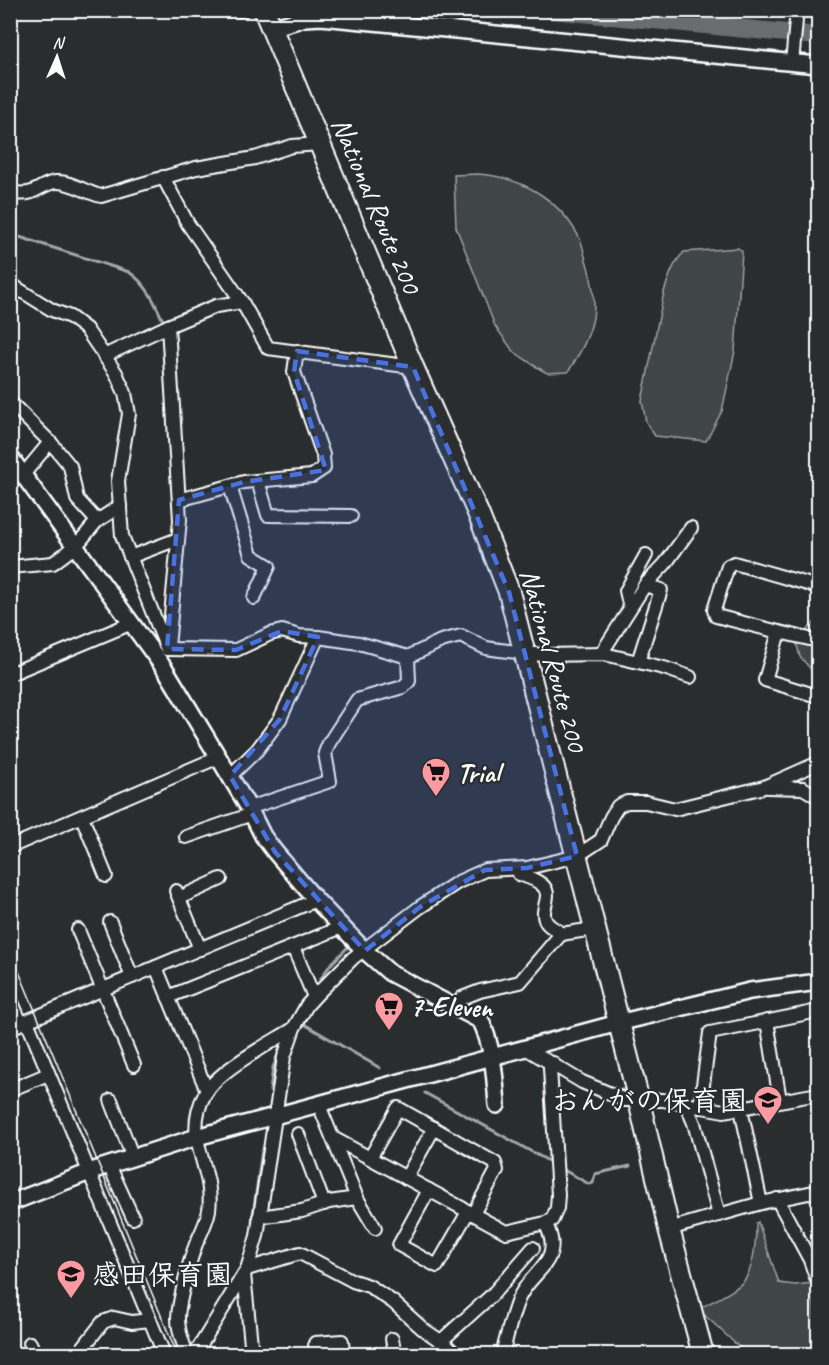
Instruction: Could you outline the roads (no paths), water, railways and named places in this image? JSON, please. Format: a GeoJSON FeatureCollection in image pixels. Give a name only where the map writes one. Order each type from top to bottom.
{"type":"FeatureCollection","features":[{"type":"Feature","properties":{"kind":"highway","name":"National Route 200"},"geometry":{"type":"LineString","coordinates":[[268,19],[413,367],[482,523],[508,592],[577,856],[669,1229],[704,1352]]}},
{"type":"Feature","properties":{"kind":"street"},"geometry":{"type":"LineString","coordinates":[[219,10],[232,12],[243,10]]}},
{"type":"Feature","properties":{"kind":"street"},"geometry":{"type":"LineString","coordinates":[[792,63],[797,10]]}},
{"type":"Feature","properties":{"kind":"street"},"geometry":{"type":"LineString","coordinates":[[268,19],[321,17],[819,65]]}},
{"type":"Feature","properties":{"kind":"street"},"geometry":{"type":"LineString","coordinates":[[10,197],[16,193],[32,194],[55,182],[68,183],[89,194],[101,196],[196,168],[255,158],[292,146],[320,144]]}},
{"type":"Feature","properties":{"kind":"street"},"geometry":{"type":"LineString","coordinates":[[163,177],[188,224],[242,302],[268,348],[413,367]]}},
{"type":"Feature","properties":{"kind":"street"},"geometry":{"type":"LineString","coordinates":[[10,279],[15,286],[52,310],[70,317],[86,329],[117,373],[129,414],[118,481],[122,536],[167,649]]}},
{"type":"Feature","properties":{"kind":"street"},"geometry":{"type":"LineString","coordinates":[[106,355],[216,306],[242,302]]}},
{"type":"Feature","properties":{"kind":"street"},"geometry":{"type":"LineString","coordinates":[[167,672],[167,649],[180,520],[168,326]]}},
{"type":"Feature","properties":{"kind":"street"},"geometry":{"type":"LineString","coordinates":[[179,500],[230,486],[312,476],[324,468],[323,455],[294,372],[297,351]]}},
{"type":"Feature","properties":{"kind":"street"},"geometry":{"type":"LineString","coordinates":[[10,402],[50,442],[70,466],[77,499],[97,521]]}},
{"type":"Feature","properties":{"kind":"street"},"geometry":{"type":"LineString","coordinates":[[23,475],[50,442]]}},
{"type":"Feature","properties":{"kind":"street"},"geometry":{"type":"LineString","coordinates":[[11,460],[167,672],[219,757],[263,836],[275,852],[316,900],[390,974],[481,1021],[495,1072],[497,1105]]}},
{"type":"Feature","properties":{"kind":"street"},"geometry":{"type":"LineString","coordinates":[[258,481],[268,515],[351,516]]}},
{"type":"Feature","properties":{"kind":"street"},"geometry":{"type":"LineString","coordinates":[[230,486],[251,555],[269,566],[254,598]]}},
{"type":"Feature","properties":{"kind":"street"},"geometry":{"type":"LineString","coordinates":[[10,567],[53,563],[76,546],[97,521],[120,506]]}},
{"type":"Feature","properties":{"kind":"street"},"geometry":{"type":"LineString","coordinates":[[601,654],[645,585],[665,564],[691,528]]}},
{"type":"Feature","properties":{"kind":"street"},"geometry":{"type":"LineString","coordinates":[[130,557],[178,539]]}},
{"type":"Feature","properties":{"kind":"street"},"geometry":{"type":"LineString","coordinates":[[630,608],[626,591],[646,555]]}},
{"type":"Feature","properties":{"kind":"street"},"geometry":{"type":"LineString","coordinates":[[819,587],[734,563],[728,566],[714,610],[716,616],[819,641]]}},
{"type":"Feature","properties":{"kind":"street"},"geometry":{"type":"LineString","coordinates":[[638,662],[661,590],[645,585]]}},
{"type":"Feature","properties":{"kind":"street"},"geometry":{"type":"LineString","coordinates":[[10,674],[132,623]]}},
{"type":"Feature","properties":{"kind":"street"},"geometry":{"type":"LineString","coordinates":[[167,649],[236,650],[270,634],[282,632],[359,643],[408,657],[441,641],[461,636],[486,648],[543,655],[601,654],[664,668],[690,677]]}},
{"type":"Feature","properties":{"kind":"street"},"geometry":{"type":"LineString","coordinates":[[779,632],[765,680],[814,695],[819,692]]}},
{"type":"Feature","properties":{"kind":"street"},"geometry":{"type":"LineString","coordinates":[[230,776],[257,750],[280,719],[318,637]]}},
{"type":"Feature","properties":{"kind":"street"},"geometry":{"type":"LineString","coordinates":[[186,837],[330,781],[325,753],[329,743],[357,700],[404,687],[409,681],[408,657]]}},
{"type":"Feature","properties":{"kind":"street"},"geometry":{"type":"LineString","coordinates":[[10,847],[219,757]]}},
{"type":"Feature","properties":{"kind":"street"},"geometry":{"type":"LineString","coordinates":[[195,1354],[245,1272],[257,1236],[284,1057],[294,1028],[314,997],[353,958],[420,907],[458,882],[485,870],[518,869],[577,856],[601,840],[611,817],[618,807],[627,802],[646,802],[675,809],[764,787],[819,763]]}},
{"type":"Feature","properties":{"kind":"street"},"geometry":{"type":"LineString","coordinates":[[764,787],[803,788],[819,797]]}},
{"type":"Feature","properties":{"kind":"street"},"geometry":{"type":"LineString","coordinates":[[82,817],[106,876]]}},
{"type":"Feature","properties":{"kind":"street"},"geometry":{"type":"LineString","coordinates":[[518,869],[519,874],[536,880],[547,890],[543,914],[548,924],[563,934]]}},
{"type":"Feature","properties":{"kind":"street"},"geometry":{"type":"LineString","coordinates":[[200,949],[178,895],[221,879]]}},
{"type":"Feature","properties":{"kind":"street"},"geometry":{"type":"LineString","coordinates":[[20,1024],[316,900]]}},
{"type":"Feature","properties":{"kind":"street"},"geometry":{"type":"LineString","coordinates":[[110,922],[132,977]]}},
{"type":"Feature","properties":{"kind":"street"},"geometry":{"type":"LineString","coordinates":[[168,997],[342,927]]}},
{"type":"Feature","properties":{"kind":"street"},"geometry":{"type":"LineString","coordinates":[[455,1007],[462,998],[480,990],[520,982],[563,934],[594,929]]}},
{"type":"Feature","properties":{"kind":"street"},"geometry":{"type":"LineString","coordinates":[[78,930],[134,1065]]}},
{"type":"Feature","properties":{"kind":"street"},"geometry":{"type":"LineString","coordinates":[[293,947],[314,997]]}},
{"type":"Feature","properties":{"kind":"street"},"geometry":{"type":"LineString","coordinates":[[156,967],[207,1091]]}},
{"type":"Feature","properties":{"kind":"street"},"geometry":{"type":"LineString","coordinates":[[11,1203],[109,1165],[197,1137],[618,1023],[750,991],[819,982]]}},
{"type":"Feature","properties":{"kind":"street"},"geometry":{"type":"LineString","coordinates":[[10,998],[20,1024],[48,1074],[164,1354]]}},
{"type":"Feature","properties":{"kind":"street"},"geometry":{"type":"LineString","coordinates":[[700,1107],[710,1033],[819,1011]]}},
{"type":"Feature","properties":{"kind":"street"},"geometry":{"type":"LineString","coordinates":[[766,1021],[780,1101]]}},
{"type":"Feature","properties":{"kind":"street"},"geometry":{"type":"LineString","coordinates":[[187,1354],[179,1330],[178,1308],[195,1246],[209,1209],[208,1186],[195,1119],[207,1091],[235,1065],[294,1028]]}},
{"type":"Feature","properties":{"kind":"street"},"geometry":{"type":"LineString","coordinates":[[527,1049],[582,1082],[625,1100],[636,1091],[663,1100],[724,1111],[819,1094]]}},
{"type":"Feature","properties":{"kind":"street"},"geometry":{"type":"LineString","coordinates":[[333,1138],[506,1232],[545,1223],[552,1220],[557,1208],[558,1195],[550,1068],[553,1063]]}},
{"type":"Feature","properties":{"kind":"street"},"geometry":{"type":"LineString","coordinates":[[10,1090],[48,1074]]}},
{"type":"Feature","properties":{"kind":"street"},"geometry":{"type":"LineString","coordinates":[[111,1100],[133,1158]]}},
{"type":"Feature","properties":{"kind":"street"},"geometry":{"type":"LineString","coordinates":[[686,1104],[694,1123],[719,1215]]}},
{"type":"Feature","properties":{"kind":"street"},"geometry":{"type":"LineString","coordinates":[[319,1105],[357,1198],[375,1228]]}},
{"type":"Feature","properties":{"kind":"street"},"geometry":{"type":"LineString","coordinates":[[370,1158],[398,1108],[495,1163],[497,1170],[437,1266],[399,1245],[429,1190]]}},
{"type":"Feature","properties":{"kind":"street"},"geometry":{"type":"LineString","coordinates":[[741,1109],[761,1203]]}},
{"type":"Feature","properties":{"kind":"street"},"geometry":{"type":"LineString","coordinates":[[406,1178],[434,1128]]}},
{"type":"Feature","properties":{"kind":"street"},"geometry":{"type":"LineString","coordinates":[[298,1134],[324,1204]]}},
{"type":"Feature","properties":{"kind":"street"},"geometry":{"type":"LineString","coordinates":[[109,1165],[132,1218]]}},
{"type":"Feature","properties":{"kind":"street"},"geometry":{"type":"LineString","coordinates":[[669,1229],[761,1203],[819,1191]]}},
{"type":"Feature","properties":{"kind":"street"},"geometry":{"type":"LineString","coordinates":[[259,1217],[302,1211],[357,1198]]}},
{"type":"Feature","properties":{"kind":"street"},"geometry":{"type":"LineString","coordinates":[[777,1199],[810,1260],[816,1277],[819,1277]]}},
{"type":"Feature","properties":{"kind":"street"},"geometry":{"type":"LineString","coordinates":[[502,1354],[518,1298],[544,1267],[550,1251],[550,1233],[545,1223]]}},
{"type":"Feature","properties":{"kind":"street"},"geometry":{"type":"LineString","coordinates":[[441,1341],[492,1295],[533,1248]]}},
{"type":"Feature","properties":{"kind":"street"},"geometry":{"type":"LineString","coordinates":[[245,1272],[300,1253],[306,1254],[353,1281],[369,1286],[393,1302],[455,1354]]}},
{"type":"Feature","properties":{"kind":"street"},"geometry":{"type":"LineString","coordinates":[[245,1272],[252,1354]]}},
{"type":"Feature","properties":{"kind":"street"},"geometry":{"type":"LineString","coordinates":[[78,1354],[103,1322],[109,1318],[138,1323],[150,1320]]}},
{"type":"Feature","properties":{"kind":"street"},"geometry":{"type":"LineString","coordinates":[[392,1339],[395,1354]]}},
{"type":"Feature","properties":{"kind":"street"},"geometry":{"type":"LineString","coordinates":[[316,1354],[315,1343],[342,1341],[343,1354]]}},
{"type":"Feature","properties":{"kind":"waterway"},"geometry":{"type":"LineString","coordinates":[[551,10],[818,36]]}},
{"type":"Feature","properties":{"kind":"waterway"},"geometry":{"type":"LineString","coordinates":[[10,234],[129,272],[146,289],[164,323]]}},
{"type":"Feature","properties":{"kind":"waterway"},"geometry":{"type":"LineString","coordinates":[[320,980],[330,965],[348,947]]}},
{"type":"Feature","properties":{"kind":"waterway"},"geometry":{"type":"LineString","coordinates":[[304,1024],[380,1068]]}},
{"type":"Feature","properties":{"kind":"waterway"},"geometry":{"type":"LineString","coordinates":[[270,1091],[273,1068],[281,1045]]}},
{"type":"Feature","properties":{"kind":"waterway"},"geometry":{"type":"LineString","coordinates":[[617,1089],[629,1091]]}},
{"type":"Feature","properties":{"kind":"waterway"},"geometry":{"type":"LineString","coordinates":[[645,1092],[662,1094]]}},
{"type":"Feature","properties":{"kind":"waterway"},"geometry":{"type":"LineString","coordinates":[[425,1093],[552,1163]]}},
{"type":"Feature","properties":{"kind":"waterway"},"geometry":{"type":"LineString","coordinates":[[669,1095],[685,1097]]}},
{"type":"Feature","properties":{"kind":"waterway"},"geometry":{"type":"LineString","coordinates":[[252,1222],[262,1150]]}},
{"type":"Feature","properties":{"kind":"waterway"},"geometry":{"type":"LineString","coordinates":[[560,1168],[589,1184],[593,1183],[595,1174],[630,1166]]}},
{"type":"Feature","properties":{"kind":"tram line"},"geometry":{"type":"LineString","coordinates":[[10,950],[177,1354]]}},
{"type":"Feature","properties":{"kind":"place","name":"Trial"},"geometry":{"type":"Point","coordinates":[436,798]}},
{"type":"Feature","properties":{"kind":"place","name":"7-Eleven"},"geometry":{"type":"Point","coordinates":[389,1032]}},
{"type":"Feature","properties":{"kind":"place","name":"おんがの保育園"},"geometry":{"type":"Point","coordinates":[768,1126]}},
{"type":"Feature","properties":{"kind":"place","name":"感田保育園"},"geometry":{"type":"Point","coordinates":[71,1300]}}]}
